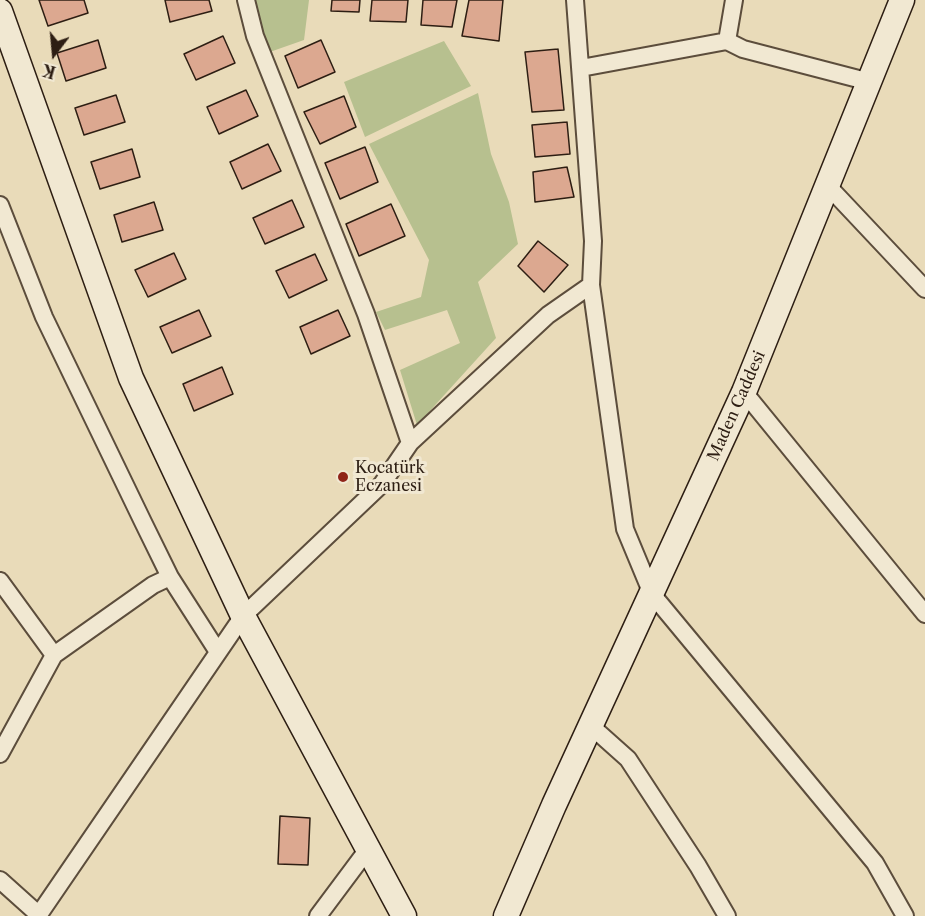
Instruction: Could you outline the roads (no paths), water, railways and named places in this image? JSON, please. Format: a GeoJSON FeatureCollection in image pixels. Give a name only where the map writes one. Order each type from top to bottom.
{"type":"FeatureCollection","features":[{"type":"Feature","properties":{"kind":"main road","name":"Maden Caddesi"},"geometry":{"type":"LineString","coordinates":[[506,916],[554,805],[744,392],[902,0]]}},
{"type":"Feature","properties":{"kind":"main road"},"geometry":{"type":"LineString","coordinates":[[0,11],[131,378],[243,616],[404,916]]}},
{"type":"Feature","properties":{"kind":"main road","name":"Maden Caddesi"},"geometry":{"type":"LineString","coordinates":[[491,916],[554,805]]}},
{"type":"Feature","properties":{"kind":"street"},"geometry":{"type":"LineString","coordinates":[[246,0],[255,36],[366,314],[411,443]]}},
{"type":"Feature","properties":{"kind":"street"},"geometry":{"type":"LineString","coordinates":[[575,0],[593,241],[591,285],[625,529],[652,594],[875,862],[904,916]]}},
{"type":"Feature","properties":{"kind":"street"},"geometry":{"type":"LineString","coordinates":[[727,41],[734,0]]}},
{"type":"Feature","properties":{"kind":"street"},"geometry":{"type":"LineString","coordinates":[[581,68],[727,41],[743,49],[870,82]]}},
{"type":"Feature","properties":{"kind":"street"},"geometry":{"type":"LineString","coordinates":[[828,186],[925,289]]}},
{"type":"Feature","properties":{"kind":"street"},"geometry":{"type":"LineString","coordinates":[[0,205],[44,317],[170,577],[218,652]]}},
{"type":"Feature","properties":{"kind":"street"},"geometry":{"type":"LineString","coordinates":[[0,880],[38,915],[243,616],[382,483],[411,443],[548,315],[591,285]]}},
{"type":"Feature","properties":{"kind":"street"},"geometry":{"type":"LineString","coordinates":[[744,392],[925,614]]}},
{"type":"Feature","properties":{"kind":"street"},"geometry":{"type":"LineString","coordinates":[[0,754],[54,656],[153,585],[170,577]]}},
{"type":"Feature","properties":{"kind":"street"},"geometry":{"type":"LineString","coordinates":[[0,581],[54,656]]}},
{"type":"Feature","properties":{"kind":"street"},"geometry":{"type":"LineString","coordinates":[[591,726],[628,759],[698,866],[727,916]]}},
{"type":"Feature","properties":{"kind":"street"},"geometry":{"type":"LineString","coordinates":[[318,916],[368,849]]}},
{"type":"Feature","properties":{"kind":"place","name":"Kocatürk Eczanesi"},"geometry":{"type":"Point","coordinates":[343,477]}}]}
